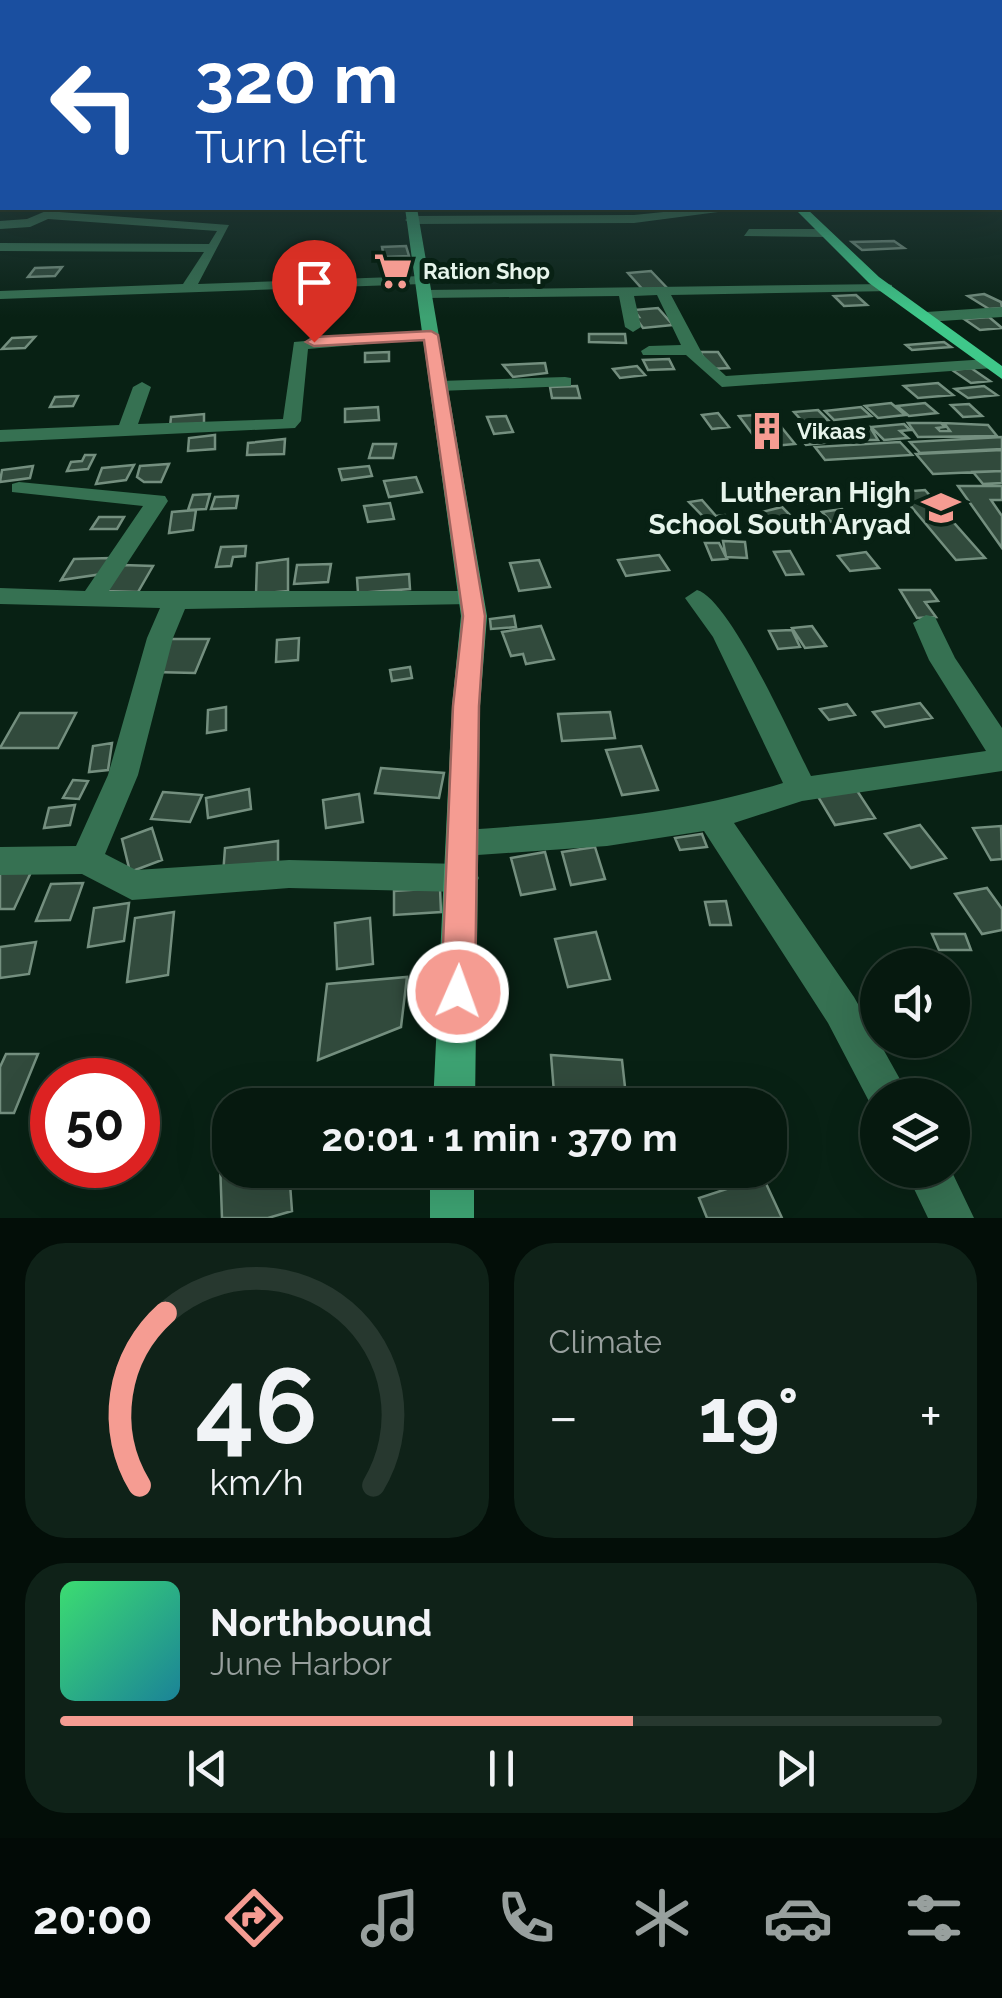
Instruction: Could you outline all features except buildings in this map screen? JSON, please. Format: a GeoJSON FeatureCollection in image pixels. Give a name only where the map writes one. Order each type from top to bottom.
{"type":"FeatureCollection","features":[{"type":"Feature","properties":{"kind":"main road"},"geometry":{"type":"LineString","coordinates":[[802,210],[886,288],[995,369]]}},
{"type":"Feature","properties":{"kind":"main road"},"geometry":{"type":"LineString","coordinates":[[411,214],[474,616],[455,1088]]}},
{"type":"Feature","properties":{"kind":"main road"},"geometry":{"type":"LineString","coordinates":[[452,1188],[452,1218]]}},
{"type":"Feature","properties":{"kind":"street"},"geometry":{"type":"LineString","coordinates":[[411,214],[634,219],[710,210]]}},
{"type":"Feature","properties":{"kind":"street"},"geometry":{"type":"LineString","coordinates":[[4,214],[28,224],[46,215],[225,228],[190,286]]}},
{"type":"Feature","properties":{"kind":"street"},"geometry":{"type":"LineString","coordinates":[[749,234],[826,232]]}},
{"type":"Feature","properties":{"kind":"street"},"geometry":{"type":"LineString","coordinates":[[0,247],[214,248]]}},
{"type":"Feature","properties":{"kind":"street"},"geometry":{"type":"LineString","coordinates":[[0,295],[190,286],[423,287],[626,294],[886,288]]}},
{"type":"Feature","properties":{"kind":"street"},"geometry":{"type":"LineString","coordinates":[[626,294],[633,327]]}},
{"type":"Feature","properties":{"kind":"street"},"geometry":{"type":"LineString","coordinates":[[663,294],[692,350],[717,380],[995,369]]}},
{"type":"Feature","properties":{"kind":"street"},"geometry":{"type":"LineString","coordinates":[[926,317],[1002,312]]}},
{"type":"Feature","properties":{"kind":"street"},"geometry":{"type":"LineString","coordinates":[[0,436],[288,424],[292,421],[300,346],[431,335]]}},
{"type":"Feature","properties":{"kind":"street"},"geometry":{"type":"LineString","coordinates":[[649,351],[692,350]]}},
{"type":"Feature","properties":{"kind":"street"},"geometry":{"type":"LineString","coordinates":[[439,386],[565,382]]}},
{"type":"Feature","properties":{"kind":"street"},"geometry":{"type":"LineString","coordinates":[[126,432],[142,388]]}},
{"type":"Feature","properties":{"kind":"street"},"geometry":{"type":"LineString","coordinates":[[18,488],[157,501],[92,599]]}},
{"type":"Feature","properties":{"kind":"street"},"geometry":{"type":"LineString","coordinates":[[0,596],[176,601],[471,596]]}},
{"type":"Feature","properties":{"kind":"street"},"geometry":{"type":"LineString","coordinates":[[696,598],[726,634],[802,789]]}},
{"type":"Feature","properties":{"kind":"street"},"geometry":{"type":"LineString","coordinates":[[86,860],[123,776],[160,638],[176,601]]}},
{"type":"Feature","properties":{"kind":"street"},"geometry":{"type":"LineString","coordinates":[[926,623],[942,660],[1002,750]]}},
{"type":"Feature","properties":{"kind":"street"},"geometry":{"type":"LineString","coordinates":[[463,844],[607,834],[712,817],[802,789],[1002,760]]}},
{"type":"Feature","properties":{"kind":"street"},"geometry":{"type":"LineString","coordinates":[[712,817],[841,1010],[878,1078]]}},
{"type":"Feature","properties":{"kind":"street"},"geometry":{"type":"LineString","coordinates":[[0,861],[86,860],[132,886],[289,874],[462,878]]}},
{"type":"Feature","properties":{"kind":"street"},"geometry":{"type":"LineString","coordinates":[[936,1188],[952,1218]]}},
{"type":"Feature","properties":{"kind":"place","name":"Ration Shop"},"geometry":{"type":"Point","coordinates":[393,271]}},
{"type":"Feature","properties":{"kind":"place","name":"Vikaas"},"geometry":{"type":"Point","coordinates":[767,431]}},
{"type":"Feature","properties":{"kind":"place","name":"Lutheran High School South Aryad"},"geometry":{"type":"Point","coordinates":[941,508]}},
{"type":"Feature","properties":{"kind":"route"},"geometry":{"type":"LineString","coordinates":[[314,342],[431,335],[474,616],[466,706],[458,992]]}}]}
